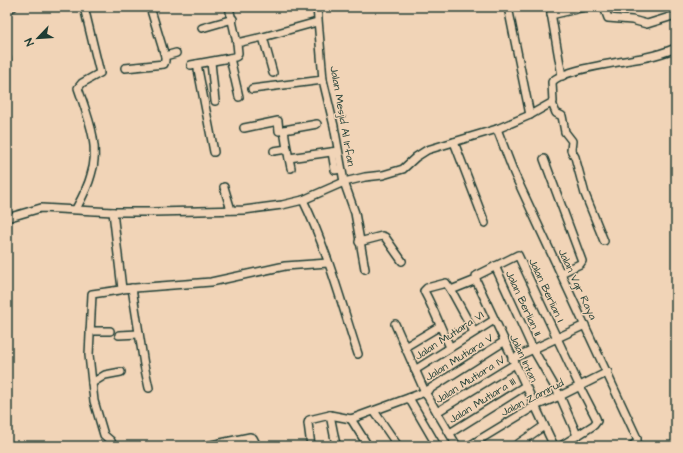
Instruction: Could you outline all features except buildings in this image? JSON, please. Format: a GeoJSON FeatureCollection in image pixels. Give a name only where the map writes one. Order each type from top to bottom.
{"type":"FeatureCollection","features":[{"type":"Feature","properties":{"kind":"street"},"geometry":{"type":"LineString","coordinates":[[7,9],[13,7]]}},
{"type":"Feature","properties":{"kind":"street"},"geometry":{"type":"LineString","coordinates":[[76,209],[91,176],[94,153],[93,135],[78,88],[82,83],[100,73],[84,7]]}},
{"type":"Feature","properties":{"kind":"street"},"geometry":{"type":"LineString","coordinates":[[125,68],[164,64],[164,56],[150,7]]}},
{"type":"Feature","properties":{"kind":"street"},"geometry":{"type":"LineString","coordinates":[[214,152],[194,64],[237,56],[238,43],[229,7]]}},
{"type":"Feature","properties":{"kind":"street","name":"Jalan Mesjid Al Irfan"},"geometry":{"type":"LineString","coordinates":[[317,7],[317,22],[321,46],[323,80],[334,126],[335,151],[355,213],[365,269]]}},
{"type":"Feature","properties":{"kind":"street"},"geometry":{"type":"LineString","coordinates":[[508,7],[530,115]]}},
{"type":"Feature","properties":{"kind":"street"},"geometry":{"type":"LineString","coordinates":[[562,76],[550,11],[584,7]]}},
{"type":"Feature","properties":{"kind":"street"},"geometry":{"type":"LineString","coordinates":[[604,7],[608,18],[632,20],[647,24],[676,15]]}},
{"type":"Feature","properties":{"kind":"street"},"geometry":{"type":"LineString","coordinates":[[202,28],[233,19]]}},
{"type":"Feature","properties":{"kind":"street"},"geometry":{"type":"LineString","coordinates":[[238,43],[317,22]]}},
{"type":"Feature","properties":{"kind":"street"},"geometry":{"type":"LineString","coordinates":[[263,37],[273,73]]}},
{"type":"Feature","properties":{"kind":"street"},"geometry":{"type":"LineString","coordinates":[[604,241],[584,194],[575,157],[571,150],[572,141],[565,132],[562,116],[556,113],[552,103],[554,101],[552,82],[562,76],[574,72],[650,56],[676,48]]}},
{"type":"Feature","properties":{"kind":"street"},"geometry":{"type":"LineString","coordinates":[[164,56],[176,53]]}},
{"type":"Feature","properties":{"kind":"street"},"geometry":{"type":"LineString","coordinates":[[230,58],[239,97]]}},
{"type":"Feature","properties":{"kind":"street"},"geometry":{"type":"LineString","coordinates":[[211,62],[215,101]]}},
{"type":"Feature","properties":{"kind":"street"},"geometry":{"type":"LineString","coordinates":[[252,89],[323,80]]}},
{"type":"Feature","properties":{"kind":"street"},"geometry":{"type":"LineString","coordinates":[[7,218],[41,208],[113,212],[231,210],[272,207],[303,200],[344,182],[396,172],[403,169],[421,153],[435,147],[497,129],[530,115],[552,103]]}},
{"type":"Feature","properties":{"kind":"street"},"geometry":{"type":"LineString","coordinates":[[244,128],[278,121],[279,131],[317,124]]}},
{"type":"Feature","properties":{"kind":"street","name":"Jalan Vgr Raya"},"geometry":{"type":"LineString","coordinates":[[497,129],[514,173],[608,372],[637,438],[637,442],[632,446]]}},
{"type":"Feature","properties":{"kind":"street"},"geometry":{"type":"LineString","coordinates":[[284,130],[291,168]]}},
{"type":"Feature","properties":{"kind":"street"},"geometry":{"type":"LineString","coordinates":[[454,142],[485,223]]}},
{"type":"Feature","properties":{"kind":"street"},"geometry":{"type":"LineString","coordinates":[[274,151],[287,149]]}},
{"type":"Feature","properties":{"kind":"street"},"geometry":{"type":"LineString","coordinates":[[289,158],[335,151]]}},
{"type":"Feature","properties":{"kind":"street"},"geometry":{"type":"LineString","coordinates":[[544,159],[582,261],[580,264],[561,273]]}},
{"type":"Feature","properties":{"kind":"street"},"geometry":{"type":"LineString","coordinates":[[224,187],[231,210]]}},
{"type":"Feature","properties":{"kind":"street"},"geometry":{"type":"LineString","coordinates":[[303,200],[328,263],[358,354]]}},
{"type":"Feature","properties":{"kind":"street"},"geometry":{"type":"LineString","coordinates":[[113,212],[122,289]]}},
{"type":"Feature","properties":{"kind":"street"},"geometry":{"type":"LineString","coordinates":[[360,242],[382,236],[385,237],[402,261]]}},
{"type":"Feature","properties":{"kind":"street","name":"Jalan Berlian I"},"geometry":{"type":"LineString","coordinates":[[476,280],[476,276],[518,255],[557,338]]}},
{"type":"Feature","properties":{"kind":"street"},"geometry":{"type":"LineString","coordinates":[[113,446],[111,441],[104,435],[94,401],[89,364],[92,294],[122,289],[211,282],[285,266],[328,263]]}},
{"type":"Feature","properties":{"kind":"street","name":"Jalan Berlian II"},"geometry":{"type":"LineString","coordinates":[[495,266],[533,349],[560,396],[577,435]]}},
{"type":"Feature","properties":{"kind":"street"},"geometry":{"type":"LineString","coordinates":[[451,290],[476,280]]}},
{"type":"Feature","properties":{"kind":"street","name":"Jalan Intan"},"geometry":{"type":"LineString","coordinates":[[476,280],[554,446]]}},
{"type":"Feature","properties":{"kind":"street"},"geometry":{"type":"LineString","coordinates":[[450,347],[424,290],[446,283],[474,332]]}},
{"type":"Feature","properties":{"kind":"street"},"geometry":{"type":"LineString","coordinates":[[132,288],[144,366],[149,388]]}},
{"type":"Feature","properties":{"kind":"street","name":"Jalan Mutiara VI"},"geometry":{"type":"LineString","coordinates":[[416,370],[494,320]]}},
{"type":"Feature","properties":{"kind":"street"},"geometry":{"type":"LineString","coordinates":[[395,324],[425,392],[457,446]]}},
{"type":"Feature","properties":{"kind":"street","name":"Jalan Mutiara IV"},"geometry":{"type":"LineString","coordinates":[[437,412],[533,349],[585,325]]}},
{"type":"Feature","properties":{"kind":"street"},"geometry":{"type":"LineString","coordinates":[[405,347],[440,326]]}},
{"type":"Feature","properties":{"kind":"street"},"geometry":{"type":"LineString","coordinates":[[90,331],[110,331]]}},
{"type":"Feature","properties":{"kind":"street"},"geometry":{"type":"LineString","coordinates":[[120,335],[139,334]]}},
{"type":"Feature","properties":{"kind":"street"},"geometry":{"type":"LineString","coordinates":[[557,338],[579,385],[595,414],[597,421],[594,425],[561,446]]}},
{"type":"Feature","properties":{"kind":"street","name":"Jalan Mutiara V"},"geometry":{"type":"LineString","coordinates":[[351,420],[425,392],[505,342]]}},
{"type":"Feature","properties":{"kind":"street"},"geometry":{"type":"LineString","coordinates":[[92,383],[105,375],[121,372]]}},
{"type":"Feature","properties":{"kind":"street","name":"Jalan Zamrud"},"geometry":{"type":"LineString","coordinates":[[469,446],[535,406],[560,396],[579,385],[608,372]]}},
{"type":"Feature","properties":{"kind":"street","name":"Jalan Mutiara III"},"geometry":{"type":"LineString","coordinates":[[450,433],[525,386]]}},
{"type":"Feature","properties":{"kind":"street"},"geometry":{"type":"LineString","coordinates":[[409,398],[437,446]]}},
{"type":"Feature","properties":{"kind":"street"},"geometry":{"type":"LineString","coordinates":[[374,411],[398,446]]}},
{"type":"Feature","properties":{"kind":"street"},"geometry":{"type":"LineString","coordinates":[[330,415],[334,440],[337,446]]}},
{"type":"Feature","properties":{"kind":"street"},"geometry":{"type":"LineString","coordinates":[[311,446],[309,420],[330,415],[351,420],[368,446]]}},
{"type":"Feature","properties":{"kind":"street"},"geometry":{"type":"LineString","coordinates":[[515,446],[544,426]]}},
{"type":"Feature","properties":{"kind":"street"},"geometry":{"type":"LineString","coordinates":[[206,446],[250,437],[253,438],[257,446]]}}]}
